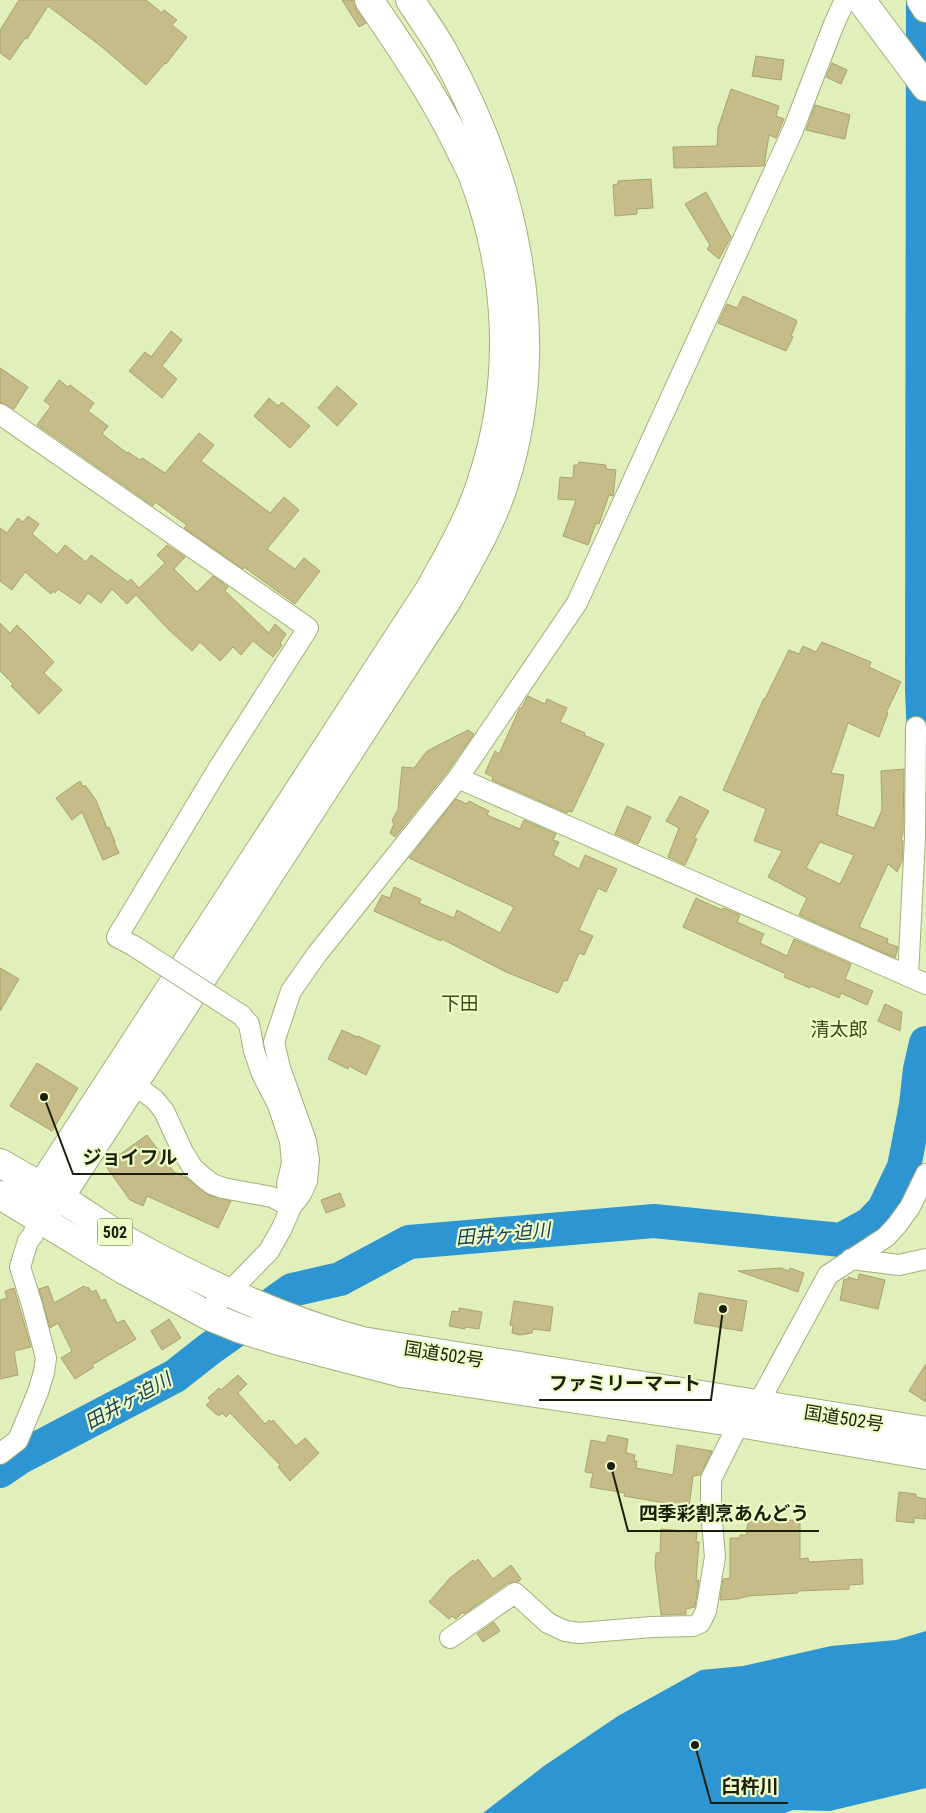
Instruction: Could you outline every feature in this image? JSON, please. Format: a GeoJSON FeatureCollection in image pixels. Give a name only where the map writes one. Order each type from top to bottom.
{"type":"FeatureCollection","features":[{"type":"Feature","properties":{"kind":"highway"},"geometry":{"type":"LineString","coordinates":[[38,1218],[51,1192],[430,589],[462,530],[482,481],[495,434],[503,381],[505,329],[500,277],[489,226],[472,175],[446,122],[415,69],[369,0]]}},
{"type":"Feature","properties":{"kind":"highway"},"geometry":{"type":"LineString","coordinates":[[51,1192],[134,1084],[448,599],[483,536],[503,487],[516,438],[523,386],[525,329],[521,270],[508,211],[491,157],[470,106],[443,50],[410,0]]}},
{"type":"Feature","properties":{"kind":"highway"},"geometry":{"type":"LineString","coordinates":[[861,0],[926,87]]}},
{"type":"Feature","properties":{"kind":"highway"},"geometry":{"type":"LineString","coordinates":[[921,0],[926,8]]}},
{"type":"Feature","properties":{"kind":"highway","name":"国道502号"},"geometry":{"type":"LineString","coordinates":[[0,1163],[51,1192],[128,1241],[231,1294],[288,1331]]}},
{"type":"Feature","properties":{"kind":"highway","name":"国道502号"},"geometry":{"type":"LineString","coordinates":[[0,1195],[124,1270],[207,1314],[241,1329],[288,1331],[362,1341],[749,1414],[926,1455]]}},
{"type":"Feature","properties":{"kind":"highway","name":"国道502号"},"geometry":{"type":"LineString","coordinates":[[749,1414],[926,1432]]}},
{"type":"Feature","properties":{"kind":"street"},"geometry":{"type":"LineString","coordinates":[[207,1314],[231,1294],[270,1251],[291,1207],[301,1194],[307,1181],[309,1160],[306,1141],[280,1068],[274,1042],[291,991],[317,954],[458,778],[577,603],[793,130],[844,0]]}},
{"type":"Feature","properties":{"kind":"street"},"geometry":{"type":"LineString","coordinates":[[0,414],[308,628],[218,769],[117,936],[241,1015],[250,1024],[254,1051],[262,1074],[278,1105],[290,1141],[292,1163],[288,1184],[291,1207]]}},
{"type":"Feature","properties":{"kind":"street"},"geometry":{"type":"LineString","coordinates":[[458,778],[918,981],[915,838],[916,728]]}},
{"type":"Feature","properties":{"kind":"street"},"geometry":{"type":"LineString","coordinates":[[134,1084],[160,1106],[182,1152],[203,1177],[212,1184],[223,1188],[272,1198],[291,1207]]}},
{"type":"Feature","properties":{"kind":"street"},"geometry":{"type":"LineString","coordinates":[[450,1638],[515,1593],[548,1623],[565,1631],[579,1633],[652,1627],[693,1626],[700,1623],[706,1611],[715,1557],[711,1509],[711,1479],[828,1275],[886,1237],[897,1226],[910,1207],[926,1174]]}},
{"type":"Feature","properties":{"kind":"street"},"geometry":{"type":"LineString","coordinates":[[0,1454],[18,1440],[38,1392],[44,1372],[46,1358],[20,1267],[38,1218]]}},
{"type":"Feature","properties":{"kind":"street"},"geometry":{"type":"LineString","coordinates":[[851,1259],[899,1265],[926,1259]]}},
{"type":"Feature","properties":{"kind":"water"},"geometry":{"type":"Polygon","coordinates":[[[926,1631],[926,1788],[830,1811],[793,1810],[785,1813],[483,1813],[544,1766],[618,1716],[701,1670],[743,1666],[831,1646],[896,1640],[926,1631]]]}},
{"type":"Feature","properties":{"kind":"building"},"geometry":{"type":"Polygon","coordinates":[[[19,0],[146,0],[162,13],[164,10],[177,20],[172,25],[187,37],[166,64],[146,85],[102,47],[48,6],[27,39],[25,38],[10,60],[0,53],[0,30],[19,0]]]}},
{"type":"Feature","properties":{"kind":"building"},"geometry":{"type":"Polygon","coordinates":[[[342,0],[354,0],[356,9],[366,23],[359,27],[342,0]]]}},
{"type":"Feature","properties":{"kind":"building"},"geometry":{"type":"Polygon","coordinates":[[[756,56],[784,60],[781,80],[752,76],[756,56]]]}},
{"type":"Feature","properties":{"kind":"building"},"geometry":{"type":"Polygon","coordinates":[[[832,63],[847,70],[841,84],[826,77],[832,63]]]}},
{"type":"Feature","properties":{"kind":"building"},"geometry":{"type":"Polygon","coordinates":[[[731,89],[779,106],[776,116],[784,119],[776,138],[769,135],[764,166],[674,168],[673,147],[717,146],[718,128],[731,89]]]}},
{"type":"Feature","properties":{"kind":"building"},"geometry":{"type":"Polygon","coordinates":[[[815,105],[850,115],[845,139],[806,130],[815,105]]]}},
{"type":"Feature","properties":{"kind":"building"},"geometry":{"type":"Polygon","coordinates":[[[651,179],[653,208],[637,209],[637,214],[615,216],[613,185],[618,184],[618,181],[651,179]]]}},
{"type":"Feature","properties":{"kind":"building"},"geometry":{"type":"Polygon","coordinates":[[[706,192],[731,237],[719,259],[707,249],[710,245],[685,204],[706,192]]]}},
{"type":"Feature","properties":{"kind":"building"},"geometry":{"type":"Polygon","coordinates":[[[743,296],[796,320],[797,322],[791,336],[793,337],[786,351],[718,323],[727,304],[737,308],[743,296]]]}},
{"type":"Feature","properties":{"kind":"building"},"geometry":{"type":"Polygon","coordinates":[[[171,331],[182,340],[162,366],[177,379],[162,398],[129,371],[145,352],[151,357],[171,331]]]}},
{"type":"Feature","properties":{"kind":"building"},"geometry":{"type":"Polygon","coordinates":[[[0,368],[28,387],[14,409],[0,402],[0,368]]]}},
{"type":"Feature","properties":{"kind":"building"},"geometry":{"type":"Polygon","coordinates":[[[59,380],[68,387],[70,385],[94,403],[88,411],[108,426],[102,434],[127,453],[140,460],[142,458],[165,473],[199,433],[214,445],[201,461],[270,513],[284,497],[299,510],[267,549],[295,569],[304,558],[320,571],[295,604],[244,567],[243,569],[184,528],[187,525],[155,502],[153,506],[37,425],[51,406],[44,401],[59,380]]]}},
{"type":"Feature","properties":{"kind":"building"},"geometry":{"type":"Polygon","coordinates":[[[337,386],[357,404],[337,426],[318,408],[337,386]]]}},
{"type":"Feature","properties":{"kind":"building"},"geometry":{"type":"Polygon","coordinates":[[[269,398],[278,406],[282,402],[310,426],[290,448],[254,416],[269,398]]]}},
{"type":"Feature","properties":{"kind":"building"},"geometry":{"type":"Polygon","coordinates":[[[579,462],[606,465],[606,469],[616,470],[613,496],[609,495],[599,524],[596,523],[588,545],[563,536],[576,500],[558,499],[560,477],[573,478],[574,465],[578,465],[579,462]]]}},
{"type":"Feature","properties":{"kind":"building"},"geometry":{"type":"Polygon","coordinates":[[[28,516],[39,524],[32,534],[57,555],[65,545],[86,562],[91,555],[128,582],[131,579],[139,588],[165,563],[157,555],[167,545],[185,557],[174,569],[197,592],[213,576],[228,587],[225,591],[269,633],[275,624],[286,634],[280,643],[282,645],[273,657],[253,641],[241,655],[233,647],[220,661],[200,642],[192,651],[136,595],[127,604],[112,589],[101,603],[88,593],[80,604],[58,589],[55,593],[53,591],[51,594],[25,572],[12,590],[0,581],[0,528],[7,533],[18,518],[23,522],[28,516]]]}},
{"type":"Feature","properties":{"kind":"building"},"geometry":{"type":"Polygon","coordinates":[[[0,623],[10,633],[17,625],[54,662],[44,673],[62,690],[39,714],[11,686],[13,684],[0,671],[0,623]]]}},
{"type":"Feature","properties":{"kind":"building"},"geometry":{"type":"Polygon","coordinates":[[[822,642],[871,662],[869,667],[901,682],[886,713],[888,713],[879,737],[848,723],[831,773],[844,775],[837,815],[874,828],[882,810],[881,771],[904,769],[902,861],[897,872],[888,864],[859,927],[888,939],[887,943],[898,947],[895,958],[799,915],[807,898],[768,877],[782,851],[754,841],[766,809],[723,790],[764,698],[789,650],[799,654],[803,646],[816,652],[822,642]],[[820,842],[806,868],[840,884],[854,855],[820,842]]]}},
{"type":"Feature","properties":{"kind":"building"},"geometry":{"type":"Polygon","coordinates":[[[528,696],[545,704],[547,699],[567,708],[560,722],[604,744],[572,812],[568,811],[567,813],[492,780],[493,777],[485,773],[495,751],[499,754],[520,708],[528,696]]]}},
{"type":"Feature","properties":{"kind":"building"},"geometry":{"type":"Polygon","coordinates":[[[468,730],[474,734],[448,771],[395,837],[390,833],[394,824],[392,821],[398,809],[402,767],[414,768],[427,751],[468,730]]]}},
{"type":"Feature","properties":{"kind":"building"},"geometry":{"type":"Polygon","coordinates":[[[80,781],[83,787],[85,785],[96,800],[119,853],[103,860],[82,812],[72,820],[56,798],[80,781]]]}},
{"type":"Feature","properties":{"kind":"building"},"geometry":{"type":"Polygon","coordinates":[[[680,796],[709,811],[694,838],[697,839],[685,865],[668,857],[679,828],[666,821],[680,796]]]}},
{"type":"Feature","properties":{"kind":"building"},"geometry":{"type":"Polygon","coordinates":[[[456,799],[467,804],[469,801],[489,811],[487,815],[520,829],[524,820],[556,834],[553,840],[559,842],[553,855],[579,869],[585,855],[617,869],[606,892],[598,888],[579,930],[593,936],[584,955],[579,953],[567,981],[564,980],[558,993],[506,972],[442,939],[441,941],[374,911],[382,895],[390,898],[394,887],[421,899],[419,903],[454,918],[457,910],[500,933],[514,907],[409,858],[456,799]]]}},
{"type":"Feature","properties":{"kind":"building"},"geometry":{"type":"Polygon","coordinates":[[[627,806],[651,817],[638,844],[615,834],[627,806]]]}},
{"type":"Feature","properties":{"kind":"building"},"geometry":{"type":"Polygon","coordinates":[[[696,898],[722,910],[723,908],[740,915],[737,922],[764,934],[760,943],[787,956],[794,939],[851,964],[845,979],[873,991],[867,1005],[841,993],[839,998],[784,977],[786,974],[683,927],[696,898]]]}},
{"type":"Feature","properties":{"kind":"building"},"geometry":{"type":"Polygon","coordinates":[[[0,968],[19,979],[0,1011],[0,968]]]}},
{"type":"Feature","properties":{"kind":"building"},"geometry":{"type":"Polygon","coordinates":[[[885,1004],[902,1012],[900,1031],[878,1021],[885,1004]]]}},
{"type":"Feature","properties":{"kind":"building"},"geometry":{"type":"Polygon","coordinates":[[[342,1030],[380,1046],[366,1075],[349,1066],[348,1069],[328,1059],[342,1030]]]}},
{"type":"Feature","properties":{"kind":"building"},"geometry":{"type":"Polygon","coordinates":[[[37,1063],[78,1088],[52,1131],[10,1106],[37,1063]]]}},
{"type":"Feature","properties":{"kind":"building"},"geometry":{"type":"Polygon","coordinates":[[[147,1135],[174,1172],[187,1178],[208,1195],[231,1201],[218,1228],[147,1196],[143,1206],[130,1200],[105,1165],[147,1135]]]}},
{"type":"Feature","properties":{"kind":"building"},"geometry":{"type":"Polygon","coordinates":[[[340,1193],[345,1206],[326,1213],[321,1200],[340,1193]]]}},
{"type":"Feature","properties":{"kind":"building"},"geometry":{"type":"Polygon","coordinates":[[[781,1268],[789,1271],[790,1268],[804,1273],[798,1292],[738,1271],[781,1268]]]}},
{"type":"Feature","properties":{"kind":"building"},"geometry":{"type":"Polygon","coordinates":[[[859,1274],[885,1280],[878,1309],[840,1300],[844,1279],[848,1280],[848,1277],[858,1280],[859,1274]]]}},
{"type":"Feature","properties":{"kind":"building"},"geometry":{"type":"Polygon","coordinates":[[[48,1286],[54,1303],[84,1286],[88,1287],[92,1292],[96,1290],[101,1301],[105,1299],[117,1323],[124,1320],[136,1339],[92,1365],[94,1367],[75,1379],[61,1358],[72,1351],[58,1323],[50,1328],[39,1289],[48,1286]]]}},
{"type":"Feature","properties":{"kind":"building"},"geometry":{"type":"Polygon","coordinates":[[[14,1288],[31,1347],[14,1351],[18,1375],[0,1379],[0,1300],[7,1298],[5,1291],[14,1288]]]}},
{"type":"Feature","properties":{"kind":"building"},"geometry":{"type":"Polygon","coordinates":[[[699,1293],[747,1301],[742,1331],[694,1323],[699,1293]]]}},
{"type":"Feature","properties":{"kind":"building"},"geometry":{"type":"Polygon","coordinates":[[[514,1301],[553,1307],[550,1331],[533,1329],[532,1333],[520,1335],[512,1333],[513,1326],[510,1325],[514,1301]]]}},
{"type":"Feature","properties":{"kind":"building"},"geometry":{"type":"Polygon","coordinates":[[[459,1308],[482,1312],[479,1329],[449,1326],[452,1311],[459,1312],[459,1308]]]}},
{"type":"Feature","properties":{"kind":"building"},"geometry":{"type":"Polygon","coordinates":[[[169,1319],[181,1338],[162,1350],[151,1331],[169,1319]]]}},
{"type":"Feature","properties":{"kind":"building"},"geometry":{"type":"Polygon","coordinates":[[[926,1364],[926,1402],[909,1391],[926,1364]]]}},
{"type":"Feature","properties":{"kind":"building"},"geometry":{"type":"Polygon","coordinates":[[[238,1375],[247,1384],[238,1393],[265,1424],[269,1420],[271,1422],[273,1420],[296,1446],[305,1438],[319,1453],[290,1481],[278,1467],[280,1465],[230,1413],[226,1417],[222,1413],[219,1416],[206,1405],[211,1401],[208,1398],[219,1388],[221,1390],[238,1375]]]}},
{"type":"Feature","properties":{"kind":"building"},"geometry":{"type":"Polygon","coordinates":[[[608,1435],[628,1439],[626,1453],[635,1455],[634,1461],[637,1461],[636,1468],[673,1475],[677,1445],[712,1451],[700,1475],[693,1476],[689,1507],[624,1496],[625,1493],[590,1487],[593,1473],[585,1472],[591,1440],[606,1443],[608,1435]]]}},
{"type":"Feature","properties":{"kind":"building"},"geometry":{"type":"Polygon","coordinates":[[[899,1492],[916,1494],[916,1497],[926,1499],[926,1519],[914,1518],[914,1523],[896,1521],[899,1492]]]}},
{"type":"Feature","properties":{"kind":"building"},"geometry":{"type":"Polygon","coordinates":[[[800,1520],[800,1559],[808,1558],[809,1562],[862,1559],[863,1584],[849,1585],[849,1589],[798,1591],[798,1593],[720,1600],[723,1579],[730,1578],[730,1538],[740,1538],[740,1535],[746,1535],[748,1521],[800,1520]]]}},
{"type":"Feature","properties":{"kind":"building"},"geometry":{"type":"Polygon","coordinates":[[[661,1529],[697,1532],[696,1542],[699,1542],[696,1581],[699,1580],[695,1607],[686,1609],[686,1614],[661,1615],[655,1564],[656,1553],[660,1553],[661,1529]]]}},
{"type":"Feature","properties":{"kind":"building"},"geometry":{"type":"Polygon","coordinates":[[[478,1559],[493,1579],[511,1565],[521,1579],[518,1582],[508,1583],[464,1614],[463,1612],[456,1619],[452,1616],[449,1619],[429,1602],[450,1578],[473,1560],[475,1562],[478,1559]]]}},
{"type":"Feature","properties":{"kind":"building"},"geometry":{"type":"Polygon","coordinates":[[[494,1622],[500,1631],[483,1642],[477,1634],[494,1622]]]}},
{"type":"Feature","properties":{"kind":"waterway","name":"田井ヶ迫川"},"geometry":{"type":"LineString","coordinates":[[923,0],[922,690],[926,782]]}},
{"type":"Feature","properties":{"kind":"waterway","name":"田井ヶ迫川"},"geometry":{"type":"LineString","coordinates":[[0,1471],[19,1458],[175,1376],[292,1290],[340,1279],[409,1242],[654,1221],[841,1240],[870,1224],[884,1209],[904,1167],[926,1043]]}},
{"type":"Feature","properties":{"kind":"place","name":"ジョイフル"},"geometry":{"type":"Point","coordinates":[44,1097]}},
{"type":"Feature","properties":{"kind":"place","name":"ファミリーマート"},"geometry":{"type":"Point","coordinates":[723,1309]}},
{"type":"Feature","properties":{"kind":"place","name":"四季彩割烹あんどう"},"geometry":{"type":"Point","coordinates":[611,1466]}},
{"type":"Feature","properties":{"kind":"place","name":"臼杵川"},"geometry":{"type":"Point","coordinates":[695,1745]}},
{"type":"Feature","properties":{"kind":"district","name":"下田"},"geometry":{"type":"Point","coordinates":[460,1003]}},
{"type":"Feature","properties":{"kind":"district","name":"清太郎"},"geometry":{"type":"Point","coordinates":[839,1029]}}]}
